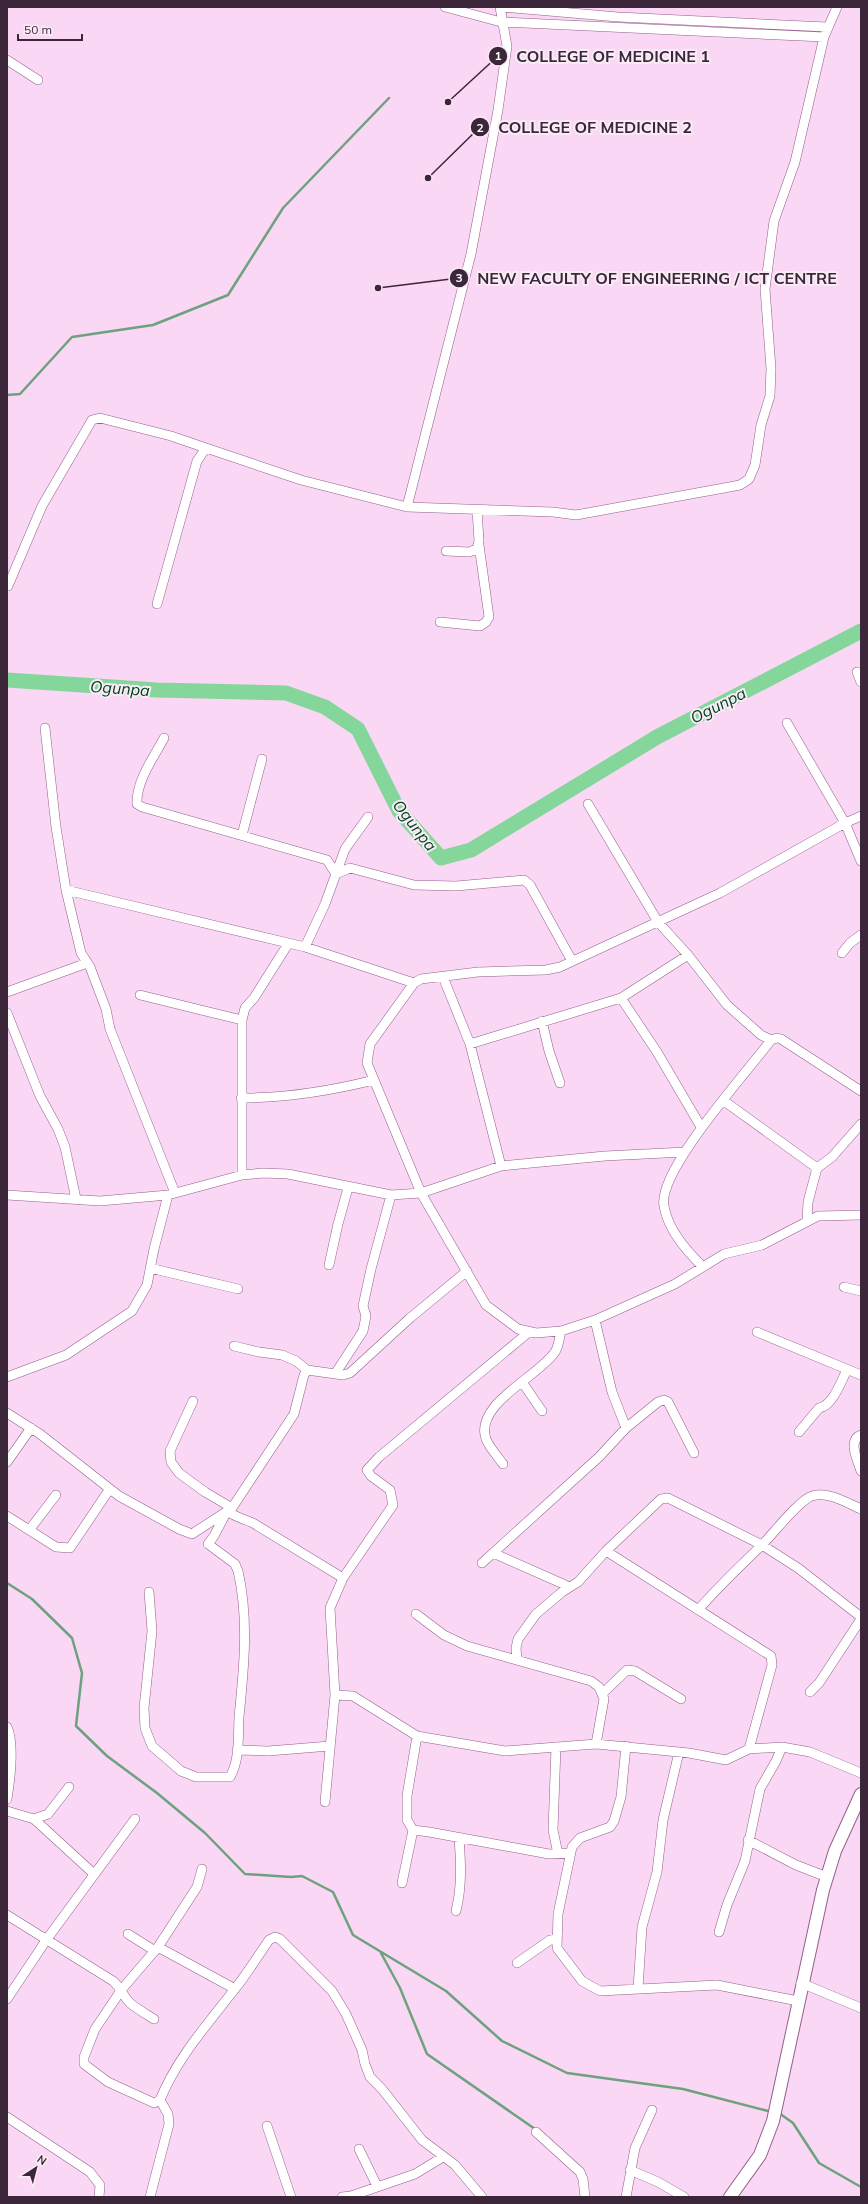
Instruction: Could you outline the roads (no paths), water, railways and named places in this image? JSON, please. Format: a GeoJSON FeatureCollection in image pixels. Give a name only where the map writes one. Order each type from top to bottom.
{"type":"FeatureCollection","features":[{"type":"Feature","properties":{"kind":"street"},"geometry":{"type":"LineString","coordinates":[[445,7],[502,22],[824,37]]}},
{"type":"Feature","properties":{"kind":"street"},"geometry":{"type":"LineString","coordinates":[[407,507],[445,361],[472,246],[507,46],[502,22],[501,7],[618,17],[827,27]]}},
{"type":"Feature","properties":{"kind":"street"},"geometry":{"type":"LineString","coordinates":[[8,586],[42,506],[92,420],[100,418],[171,436],[301,480],[407,507],[553,512],[576,515],[740,485],[749,479],[755,465],[761,425],[770,396],[771,368],[765,289],[774,221],[795,162],[824,37],[827,27],[837,7]]}},
{"type":"Feature","properties":{"kind":"street"},"geometry":{"type":"LineString","coordinates":[[7,60],[38,80]]}},
{"type":"Feature","properties":{"kind":"street"},"geometry":{"type":"LineString","coordinates":[[158,604],[197,461],[206,448]]}},
{"type":"Feature","properties":{"kind":"street"},"geometry":{"type":"LineString","coordinates":[[440,622],[480,626],[486,622],[489,617],[479,545],[477,510]]}},
{"type":"Feature","properties":{"kind":"street"},"geometry":{"type":"LineString","coordinates":[[446,551],[473,552],[479,545]]}},
{"type":"Feature","properties":{"kind":"street"},"geometry":{"type":"LineString","coordinates":[[857,672],[861,682]]}},
{"type":"Feature","properties":{"kind":"street"},"geometry":{"type":"LineString","coordinates":[[786,723],[845,823],[861,861]]}},
{"type":"Feature","properties":{"kind":"street"},"geometry":{"type":"LineString","coordinates":[[7,1377],[66,1355],[132,1311],[147,1285],[150,1268],[172,1194],[110,1029],[106,1009],[87,963],[81,954],[66,890],[56,827],[45,728]]}},
{"type":"Feature","properties":{"kind":"street"},"geometry":{"type":"LineString","coordinates":[[164,738],[142,780],[137,804],[142,807],[327,860],[336,874]]}},
{"type":"Feature","properties":{"kind":"street"},"geometry":{"type":"LineString","coordinates":[[242,835],[262,759]]}},
{"type":"Feature","properties":{"kind":"street"},"geometry":{"type":"LineString","coordinates":[[588,804],[658,922],[688,955],[727,1005],[761,1035],[771,1040]]}},
{"type":"Feature","properties":{"kind":"street"},"geometry":{"type":"LineString","coordinates":[[861,816],[845,823],[720,893],[572,961],[546,970],[478,972],[443,977],[428,977],[414,983],[370,1044],[367,1063],[421,1193],[486,1305],[518,1329],[536,1334],[561,1331],[595,1320],[675,1284],[724,1254],[762,1245],[818,1216],[861,1215]]}},
{"type":"Feature","properties":{"kind":"street"},"geometry":{"type":"LineString","coordinates":[[306,947],[336,874],[344,849],[368,817]]}},
{"type":"Feature","properties":{"kind":"street"},"geometry":{"type":"LineString","coordinates":[[336,874],[350,868],[414,885],[456,886],[524,880],[530,885],[572,961]]}},
{"type":"Feature","properties":{"kind":"street"},"geometry":{"type":"LineString","coordinates":[[66,890],[288,944],[306,947],[414,983]]}},
{"type":"Feature","properties":{"kind":"street"},"geometry":{"type":"LineString","coordinates":[[842,953],[850,943],[861,936]]}},
{"type":"Feature","properties":{"kind":"street"},"geometry":{"type":"LineString","coordinates":[[242,1175],[242,1020],[245,1008],[254,998],[288,944]]}},
{"type":"Feature","properties":{"kind":"street"},"geometry":{"type":"LineString","coordinates":[[470,1044],[621,998],[688,955]]}},
{"type":"Feature","properties":{"kind":"street"},"geometry":{"type":"LineString","coordinates":[[7,992],[87,963]]}},
{"type":"Feature","properties":{"kind":"street"},"geometry":{"type":"LineString","coordinates":[[443,977],[470,1044],[501,1166]]}},
{"type":"Feature","properties":{"kind":"street"},"geometry":{"type":"LineString","coordinates":[[140,995],[242,1020]]}},
{"type":"Feature","properties":{"kind":"street"},"geometry":{"type":"LineString","coordinates":[[621,998],[657,1052],[701,1127]]}},
{"type":"Feature","properties":{"kind":"street"},"geometry":{"type":"LineString","coordinates":[[7,1013],[40,1096],[58,1129],[65,1147],[76,1199]]}},
{"type":"Feature","properties":{"kind":"street"},"geometry":{"type":"LineString","coordinates":[[542,1021],[549,1051],[560,1083]]}},
{"type":"Feature","properties":{"kind":"street"},"geometry":{"type":"LineString","coordinates":[[703,1267],[682,1244],[668,1222],[663,1205],[667,1187],[685,1152],[701,1127],[724,1101],[771,1040],[777,1038],[781,1039],[861,1091]]}},
{"type":"Feature","properties":{"kind":"street"},"geometry":{"type":"LineString","coordinates":[[241,1098],[282,1098],[335,1090],[374,1080]]}},
{"type":"Feature","properties":{"kind":"street"},"geometry":{"type":"LineString","coordinates":[[724,1101],[817,1168]]}},
{"type":"Feature","properties":{"kind":"street"},"geometry":{"type":"LineString","coordinates":[[807,1221],[808,1202],[817,1168],[832,1158],[861,1124]]}},
{"type":"Feature","properties":{"kind":"street"},"geometry":{"type":"LineString","coordinates":[[7,1196],[100,1201],[172,1194],[242,1175],[288,1174],[348,1188],[391,1195],[421,1193],[501,1166],[605,1156],[685,1152]]}},
{"type":"Feature","properties":{"kind":"street"},"geometry":{"type":"LineString","coordinates":[[329,1265],[348,1188]]}},
{"type":"Feature","properties":{"kind":"street"},"geometry":{"type":"LineString","coordinates":[[335,1374],[363,1331],[366,1316],[363,1306],[371,1269],[391,1195]]}},
{"type":"Feature","properties":{"kind":"street"},"geometry":{"type":"LineString","coordinates":[[150,1268],[238,1289]]}},
{"type":"Feature","properties":{"kind":"street"},"geometry":{"type":"LineString","coordinates":[[234,1346],[258,1352],[282,1355],[296,1361],[307,1370],[343,1375],[355,1369],[410,1318],[467,1271]]}},
{"type":"Feature","properties":{"kind":"street"},"geometry":{"type":"LineString","coordinates":[[844,1287],[861,1291]]}},
{"type":"Feature","properties":{"kind":"street"},"geometry":{"type":"LineString","coordinates":[[595,1320],[612,1392],[626,1428]]}},
{"type":"Feature","properties":{"kind":"street"},"geometry":{"type":"LineString","coordinates":[[503,1464],[486,1439],[485,1420],[489,1412],[554,1354],[561,1331]]}},
{"type":"Feature","properties":{"kind":"street"},"geometry":{"type":"LineString","coordinates":[[325,1802],[335,1695],[330,1608],[344,1578],[393,1505],[390,1490],[371,1476],[367,1470],[379,1457],[529,1332]]}},
{"type":"Feature","properties":{"kind":"street"},"geometry":{"type":"LineString","coordinates":[[757,1332],[847,1370],[861,1374]]}},
{"type":"Feature","properties":{"kind":"street"},"geometry":{"type":"LineString","coordinates":[[208,1544],[294,1414],[304,1375],[307,1370]]}},
{"type":"Feature","properties":{"kind":"street"},"geometry":{"type":"LineString","coordinates":[[799,1432],[819,1408],[824,1407],[832,1399],[847,1370]]}},
{"type":"Feature","properties":{"kind":"street"},"geometry":{"type":"LineString","coordinates":[[522,1382],[542,1412]]}},
{"type":"Feature","properties":{"kind":"street"},"geometry":{"type":"LineString","coordinates":[[482,1563],[599,1457],[626,1428],[658,1402],[664,1400],[668,1402],[694,1453]]}},
{"type":"Feature","properties":{"kind":"street"},"geometry":{"type":"LineString","coordinates":[[193,1401],[170,1451],[171,1462],[179,1473],[230,1510],[234,1517],[242,1518],[253,1523],[344,1578]]}},
{"type":"Feature","properties":{"kind":"street"},"geometry":{"type":"LineString","coordinates":[[7,1413],[32,1428],[109,1490],[179,1529],[192,1534],[235,1564],[240,1576],[245,1620],[243,1678],[237,1750],[235,1769],[230,1777],[196,1777],[181,1771],[152,1746],[145,1728],[144,1708],[152,1631],[149,1592]]}},
{"type":"Feature","properties":{"kind":"street"},"geometry":{"type":"LineString","coordinates":[[7,1462],[32,1428]]}},
{"type":"Feature","properties":{"kind":"street"},"geometry":{"type":"LineString","coordinates":[[861,1435],[854,1442],[854,1449],[861,1471]]}},
{"type":"Feature","properties":{"kind":"street"},"geometry":{"type":"LineString","coordinates":[[7,1516],[56,1547],[70,1548],[109,1490]]}},
{"type":"Feature","properties":{"kind":"street"},"geometry":{"type":"LineString","coordinates":[[30,1530],[56,1495]]}},
{"type":"Feature","properties":{"kind":"street"},"geometry":{"type":"LineString","coordinates":[[698,1610],[725,1579],[762,1545],[803,1502],[812,1496],[826,1495],[861,1509]]}},
{"type":"Feature","properties":{"kind":"street"},"geometry":{"type":"LineString","coordinates":[[517,1659],[516,1648],[518,1639],[536,1614],[578,1582],[606,1551],[661,1499],[668,1498],[762,1545],[798,1568],[861,1618],[819,1683],[810,1692]]}},
{"type":"Feature","properties":{"kind":"street"},"geometry":{"type":"LineString","coordinates":[[192,1534],[230,1510]]}},
{"type":"Feature","properties":{"kind":"street"},"geometry":{"type":"LineString","coordinates":[[606,1551],[771,1656],[772,1665],[749,1749]]}},
{"type":"Feature","properties":{"kind":"street"},"geometry":{"type":"LineString","coordinates":[[493,1553],[570,1587]]}},
{"type":"Feature","properties":{"kind":"street"},"geometry":{"type":"LineString","coordinates":[[416,1614],[444,1635],[467,1646],[591,1681],[603,1693],[604,1700],[596,1744]]}},
{"type":"Feature","properties":{"kind":"street"},"geometry":{"type":"LineString","coordinates":[[603,1693],[627,1670],[635,1671],[681,1699]]}},
{"type":"Feature","properties":{"kind":"street"},"geometry":{"type":"LineString","coordinates":[[335,1695],[353,1696],[417,1736],[505,1751],[596,1744],[679,1752],[726,1760],[749,1749],[782,1746],[810,1752],[861,1774]]}},
{"type":"Feature","properties":{"kind":"street"},"geometry":{"type":"LineString","coordinates":[[7,1727],[10,1736],[10,1769],[7,1799]]}},
{"type":"Feature","properties":{"kind":"street"},"geometry":{"type":"LineString","coordinates":[[402,1883],[413,1830],[407,1820],[407,1796],[417,1736]]}},
{"type":"Feature","properties":{"kind":"street"},"geometry":{"type":"LineString","coordinates":[[237,1750],[268,1751],[330,1746]]}},
{"type":"Feature","properties":{"kind":"street"},"geometry":{"type":"LineString","coordinates":[[626,1746],[621,1796],[614,1821],[610,1827],[580,1838],[572,1847],[558,1914],[557,1948],[582,1981],[600,1991],[638,1988],[717,1986],[798,2001]]}},
{"type":"Feature","properties":{"kind":"street"},"geometry":{"type":"LineString","coordinates":[[719,1932],[727,1905],[745,1862],[748,1840],[760,1789],[776,1761],[782,1746]]}},
{"type":"Feature","properties":{"kind":"street"},"geometry":{"type":"LineString","coordinates":[[556,1747],[553,1830],[558,1854]]}},
{"type":"Feature","properties":{"kind":"street"},"geometry":{"type":"LineString","coordinates":[[638,1988],[642,1927],[657,1872],[662,1820],[679,1752]]}},
{"type":"Feature","properties":{"kind":"street"},"geometry":{"type":"LineString","coordinates":[[34,1819],[48,1814],[69,1787]]}},
{"type":"Feature","properties":{"kind":"street"},"geometry":{"type":"LineString","coordinates":[[730,2197],[760,2155],[773,2121],[801,1984],[827,1877],[835,1851],[861,1794]]}},
{"type":"Feature","properties":{"kind":"street"},"geometry":{"type":"LineString","coordinates":[[7,1811],[34,1819],[94,1874]]}},
{"type":"Feature","properties":{"kind":"street"},"geometry":{"type":"LineString","coordinates":[[7,1999],[47,1939],[135,1818]]}},
{"type":"Feature","properties":{"kind":"street"},"geometry":{"type":"LineString","coordinates":[[413,1830],[558,1854],[571,1853]]}},
{"type":"Feature","properties":{"kind":"street"},"geometry":{"type":"LineString","coordinates":[[456,1911],[462,1871],[459,1838]]}},
{"type":"Feature","properties":{"kind":"street"},"geometry":{"type":"LineString","coordinates":[[748,1840],[796,1865],[827,1877]]}},
{"type":"Feature","properties":{"kind":"street"},"geometry":{"type":"LineString","coordinates":[[202,1869],[197,1887],[157,1949],[122,1989],[95,2028],[84,2057],[84,2064],[116,2086],[154,2103],[160,2100],[168,2081],[184,2055],[235,1989],[269,1940],[275,1937],[280,1939],[332,1991],[346,2014],[362,2050],[370,2077],[382,2089],[422,2140],[455,2166],[482,2197]]}},
{"type":"Feature","properties":{"kind":"street"},"geometry":{"type":"LineString","coordinates":[[7,1915],[34,1933],[47,1939],[92,1966],[122,1989],[124,1995],[130,2003],[154,2020]]}},
{"type":"Feature","properties":{"kind":"street"},"geometry":{"type":"LineString","coordinates":[[128,1934],[235,1989]]}},
{"type":"Feature","properties":{"kind":"street"},"geometry":{"type":"LineString","coordinates":[[517,1963],[550,1940],[557,1938]]}},
{"type":"Feature","properties":{"kind":"street"},"geometry":{"type":"LineString","coordinates":[[801,1984],[861,2008]]}},
{"type":"Feature","properties":{"kind":"street"},"geometry":{"type":"LineString","coordinates":[[150,2197],[169,2124],[168,2114],[160,2100]]}},
{"type":"Feature","properties":{"kind":"street"},"geometry":{"type":"LineString","coordinates":[[626,2197],[635,2148],[652,2110]]}},
{"type":"Feature","properties":{"kind":"street"},"geometry":{"type":"LineString","coordinates":[[7,2117],[90,2172],[100,2186],[99,2197]]}},
{"type":"Feature","properties":{"kind":"street"},"geometry":{"type":"LineString","coordinates":[[267,2126],[291,2197]]}},
{"type":"Feature","properties":{"kind":"street"},"geometry":{"type":"LineString","coordinates":[[536,2132],[580,2172],[583,2179],[585,2197]]}},
{"type":"Feature","properties":{"kind":"street"},"geometry":{"type":"LineString","coordinates":[[359,2149],[377,2186]]}},
{"type":"Feature","properties":{"kind":"street"},"geometry":{"type":"LineString","coordinates":[[342,2197],[351,2196],[415,2174],[443,2157]]}},
{"type":"Feature","properties":{"kind":"street"},"geometry":{"type":"LineString","coordinates":[[630,2170],[658,2182],[684,2197]]}},
{"type":"Feature","properties":{"kind":"waterway"},"geometry":{"type":"LineString","coordinates":[[7,395],[20,394],[72,337],[153,325],[228,295],[283,208],[389,98]]}},
{"type":"Feature","properties":{"kind":"waterway","name":"Ogunpa"},"geometry":{"type":"LineString","coordinates":[[7,680],[157,690],[286,693],[325,707],[358,729],[399,811],[441,858],[471,850],[657,737],[861,631]]}},
{"type":"Feature","properties":{"kind":"waterway"},"geometry":{"type":"LineString","coordinates":[[7,1583],[32,1599],[72,1638],[82,1673],[76,1726],[107,1756],[157,1793],[205,1833],[245,1874],[291,1877],[302,1876],[333,1892],[353,1935],[446,1991],[502,2041],[567,2073],[683,2089],[772,2112]]}},
{"type":"Feature","properties":{"kind":"waterway"},"geometry":{"type":"LineString","coordinates":[[381,1953],[400,1988],[427,2054],[535,2129]]}},
{"type":"Feature","properties":{"kind":"waterway"},"geometry":{"type":"LineString","coordinates":[[779,2113],[793,2123],[819,2163],[861,2187]]}},
{"type":"Feature","properties":{"kind":"place","name":"COLLEGE OF MEDICINE 1"},"geometry":{"type":"Point","coordinates":[448,102]}},
{"type":"Feature","properties":{"kind":"place","name":"COLLEGE OF MEDICINE 2"},"geometry":{"type":"Point","coordinates":[428,178]}},
{"type":"Feature","properties":{"kind":"place","name":"NEW FACULTY OF ENGINEERING / ICT CENTRE"},"geometry":{"type":"Point","coordinates":[378,288]}}]}
